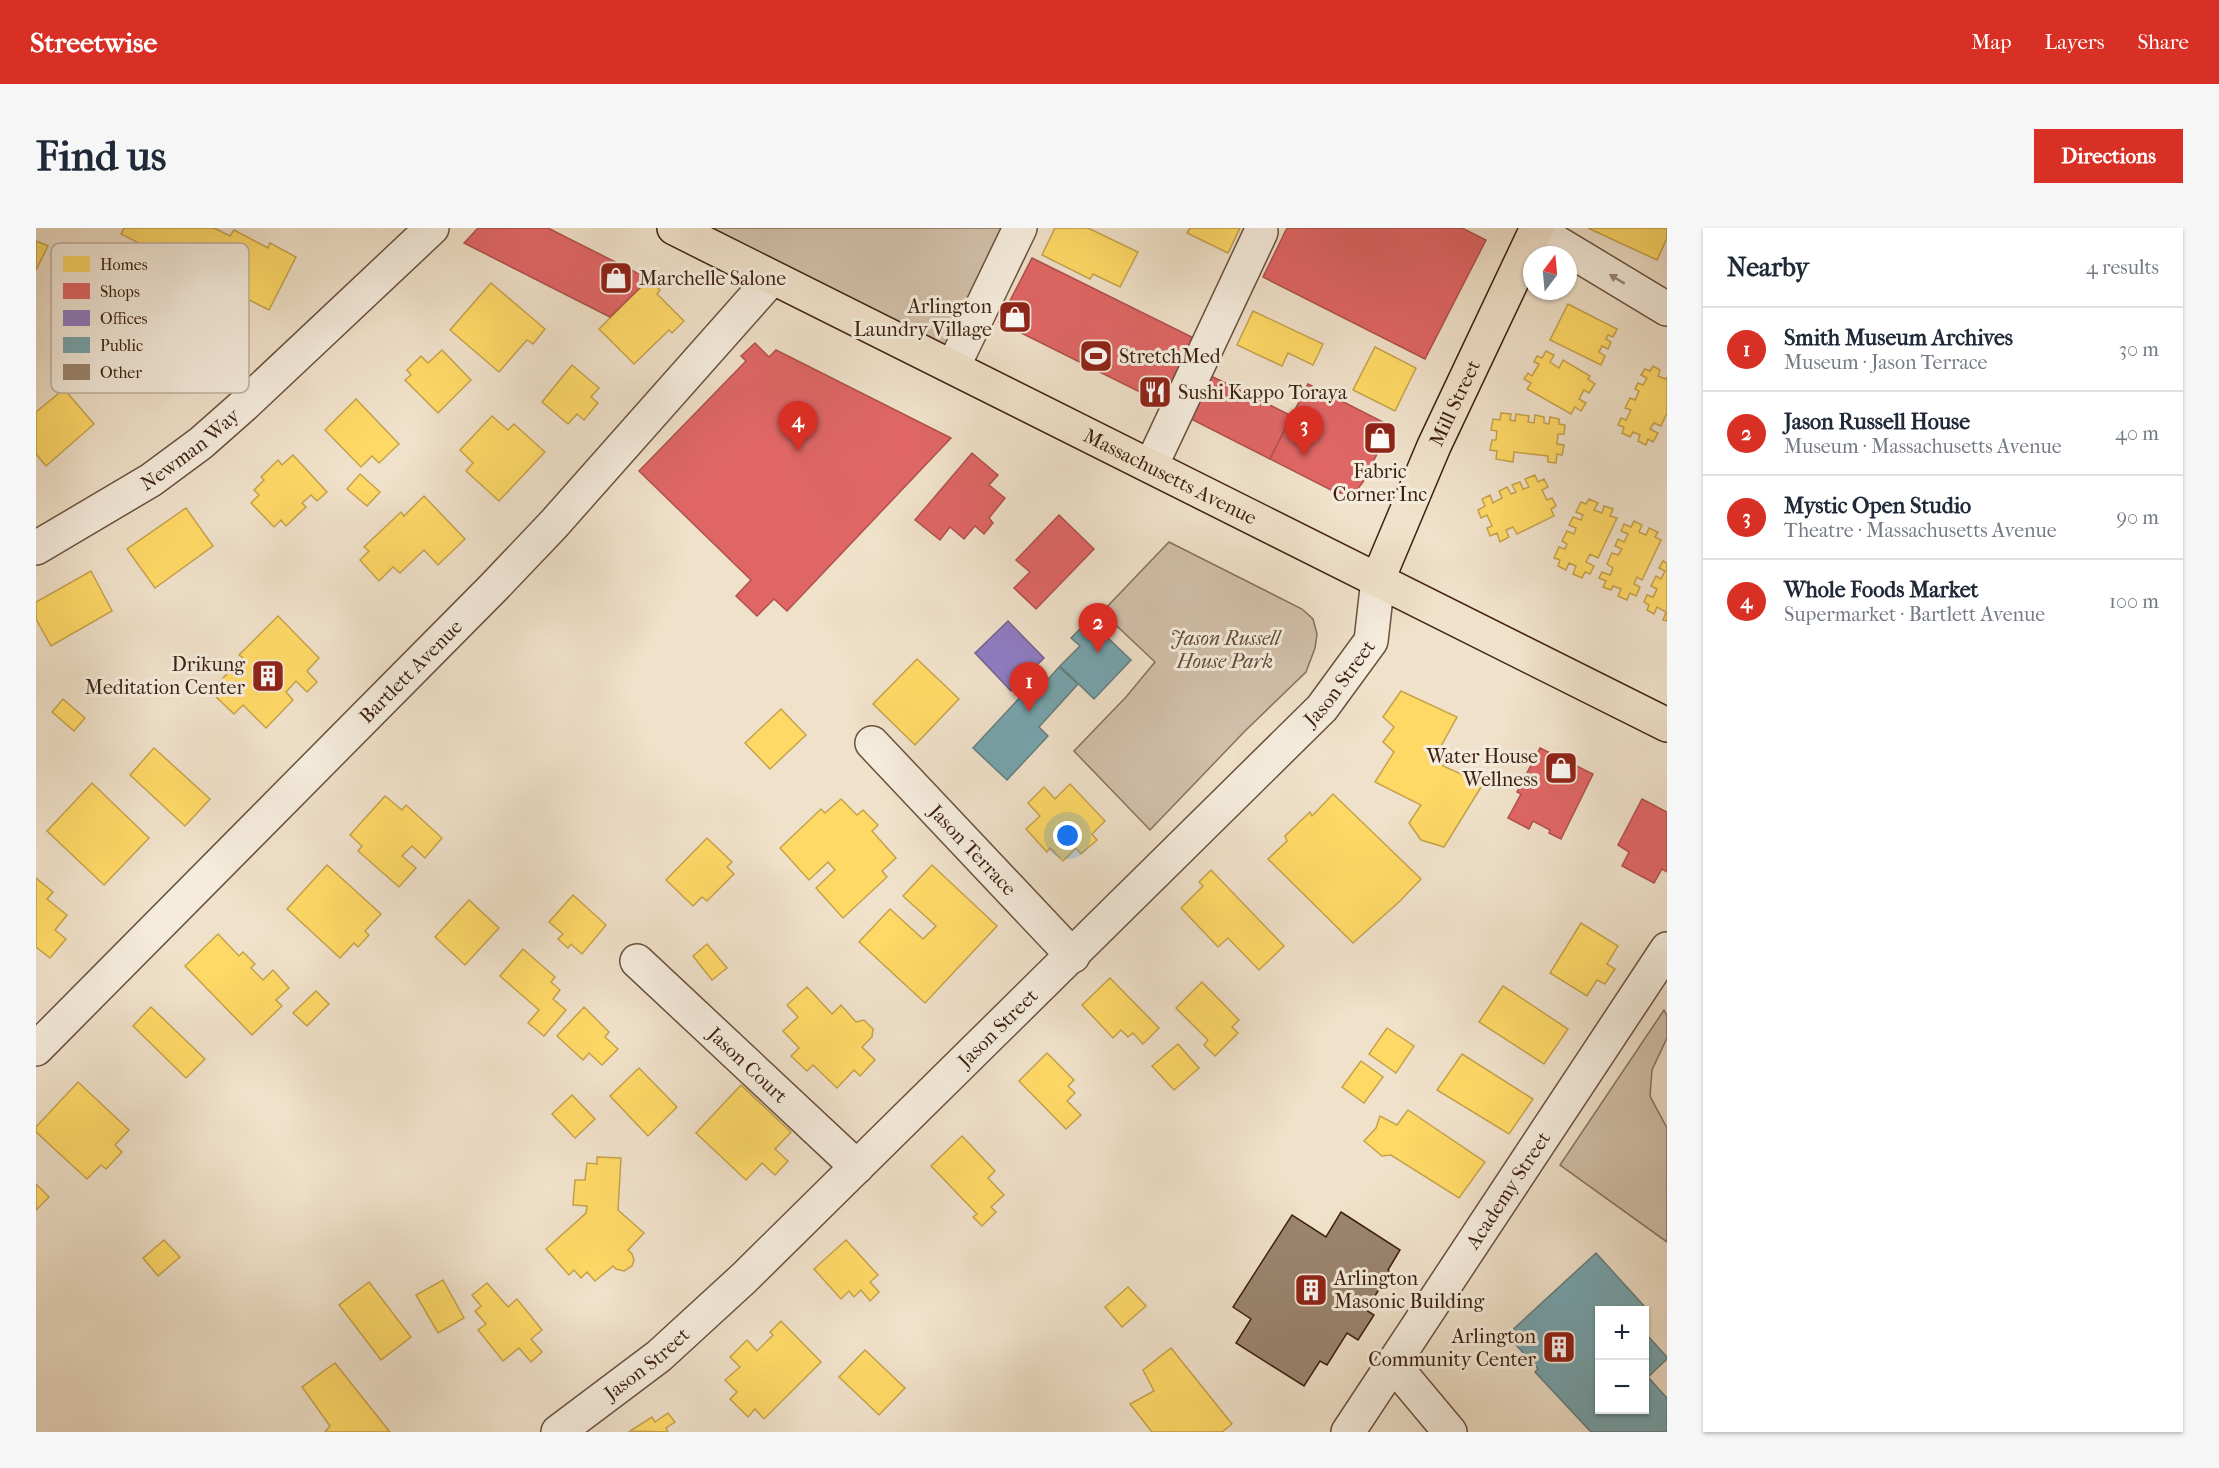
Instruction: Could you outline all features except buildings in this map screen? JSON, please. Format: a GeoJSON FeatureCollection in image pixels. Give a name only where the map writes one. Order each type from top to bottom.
{"type":"FeatureCollection","features":[{"type":"Feature","properties":{"kind":"main road","name":"Massachusetts Avenue"},"geometry":{"type":"LineString","coordinates":[[674,228],[1667,725]]}},
{"type":"Feature","properties":{"kind":"main road","name":"Mill Street"},"geometry":{"type":"LineString","coordinates":[[1378,579],[1434,446],[1537,229]]}},
{"type":"Feature","properties":{"kind":"street","name":"Newman Way"},"geometry":{"type":"LineString","coordinates":[[36,548],[151,480],[201,443],[432,228]]}},
{"type":"Feature","properties":{"kind":"street"},"geometry":{"type":"LineString","coordinates":[[953,367],[1020,228]]}},
{"type":"Feature","properties":{"kind":"street"},"geometry":{"type":"LineString","coordinates":[[1537,229],[1667,309]]}},
{"type":"Feature","properties":{"kind":"street"},"geometry":{"type":"LineString","coordinates":[[1151,466],[1261,232]]}},
{"type":"Feature","properties":{"kind":"street","name":"Bartlett Avenue"},"geometry":{"type":"LineString","coordinates":[[42,1032],[501,580],[561,516],[772,278]]}},
{"type":"Feature","properties":{"kind":"street","name":"Jason Street"},"geometry":{"type":"LineString","coordinates":[[558,1432],[659,1356],[699,1320],[1322,708],[1371,641],[1378,579]]}},
{"type":"Feature","properties":{"kind":"street","name":"Jason Terrace"},"geometry":{"type":"LineString","coordinates":[[872,743],[1072,956]]}},
{"type":"Feature","properties":{"kind":"street","name":"Academy Street"},"geometry":{"type":"LineString","coordinates":[[1347,1432],[1667,949]]}},
{"type":"Feature","properties":{"kind":"street","name":"Jason Court"},"geometry":{"type":"LineString","coordinates":[[637,961],[857,1167]]}},
{"type":"Feature","properties":{"kind":"street"},"geometry":{"type":"LineString","coordinates":[[1393,1364],[1450,1432]]}},
{"type":"Feature","properties":{"kind":"green space"},"geometry":{"type":"Polygon","coordinates":[[[674,228],[1020,228],[953,367],[674,228]]]}},
{"type":"Feature","properties":{"kind":"green space","name":"Jason Russell House Park"},"geometry":{"type":"Polygon","coordinates":[[[1169,542],[1302,609],[1313,619],[1317,634],[1315,648],[1306,672],[1245,731],[1150,830],[1074,751],[1126,697],[1155,662],[1102,612],[1169,542]]]}},
{"type":"Feature","properties":{"kind":"green space"},"geometry":{"type":"Polygon","coordinates":[[[1664,1010],[1667,1016],[1667,1038],[1652,1070],[1650,1096],[1667,1128],[1667,1242],[1560,1165],[1664,1010]]]}},
{"type":"Feature","properties":{"kind":"place","name":"Marchelle Salone"},"geometry":{"type":"Point","coordinates":[616,278]}},
{"type":"Feature","properties":{"kind":"place","name":"Arlington Laundry Village"},"geometry":{"type":"Point","coordinates":[1015,317]}},
{"type":"Feature","properties":{"kind":"place","name":"StretchMed"},"geometry":{"type":"Point","coordinates":[1096,356]}},
{"type":"Feature","properties":{"kind":"place","name":"Sushi Kappo Toraya"},"geometry":{"type":"Point","coordinates":[1155,392]}},
{"type":"Feature","properties":{"kind":"place","name":"Fabric Corner Inc"},"geometry":{"type":"Point","coordinates":[1380,438]}},
{"type":"Feature","properties":{"kind":"place","name":"Whole Foods Market"},"geometry":{"type":"Point","coordinates":[798,451]}},
{"type":"Feature","properties":{"kind":"place","name":"Mystic Open Studio"},"geometry":{"type":"Point","coordinates":[1304,456]}},
{"type":"Feature","properties":{"kind":"place","name":"Jason Russell House"},"geometry":{"type":"Point","coordinates":[1098,653]}},
{"type":"Feature","properties":{"kind":"place","name":"Drikung Meditation Center"},"geometry":{"type":"Point","coordinates":[268,676]}},
{"type":"Feature","properties":{"kind":"place","name":"Smith Museum Archives"},"geometry":{"type":"Point","coordinates":[1029,712]}},
{"type":"Feature","properties":{"kind":"place","name":"Water House Wellness"},"geometry":{"type":"Point","coordinates":[1561,768]}},
{"type":"Feature","properties":{"kind":"place","name":"Arlington Masonic Building"},"geometry":{"type":"Point","coordinates":[1311,1290]}},
{"type":"Feature","properties":{"kind":"place","name":"Arlington Community Center"},"geometry":{"type":"Point","coordinates":[1559,1347]}}]}
